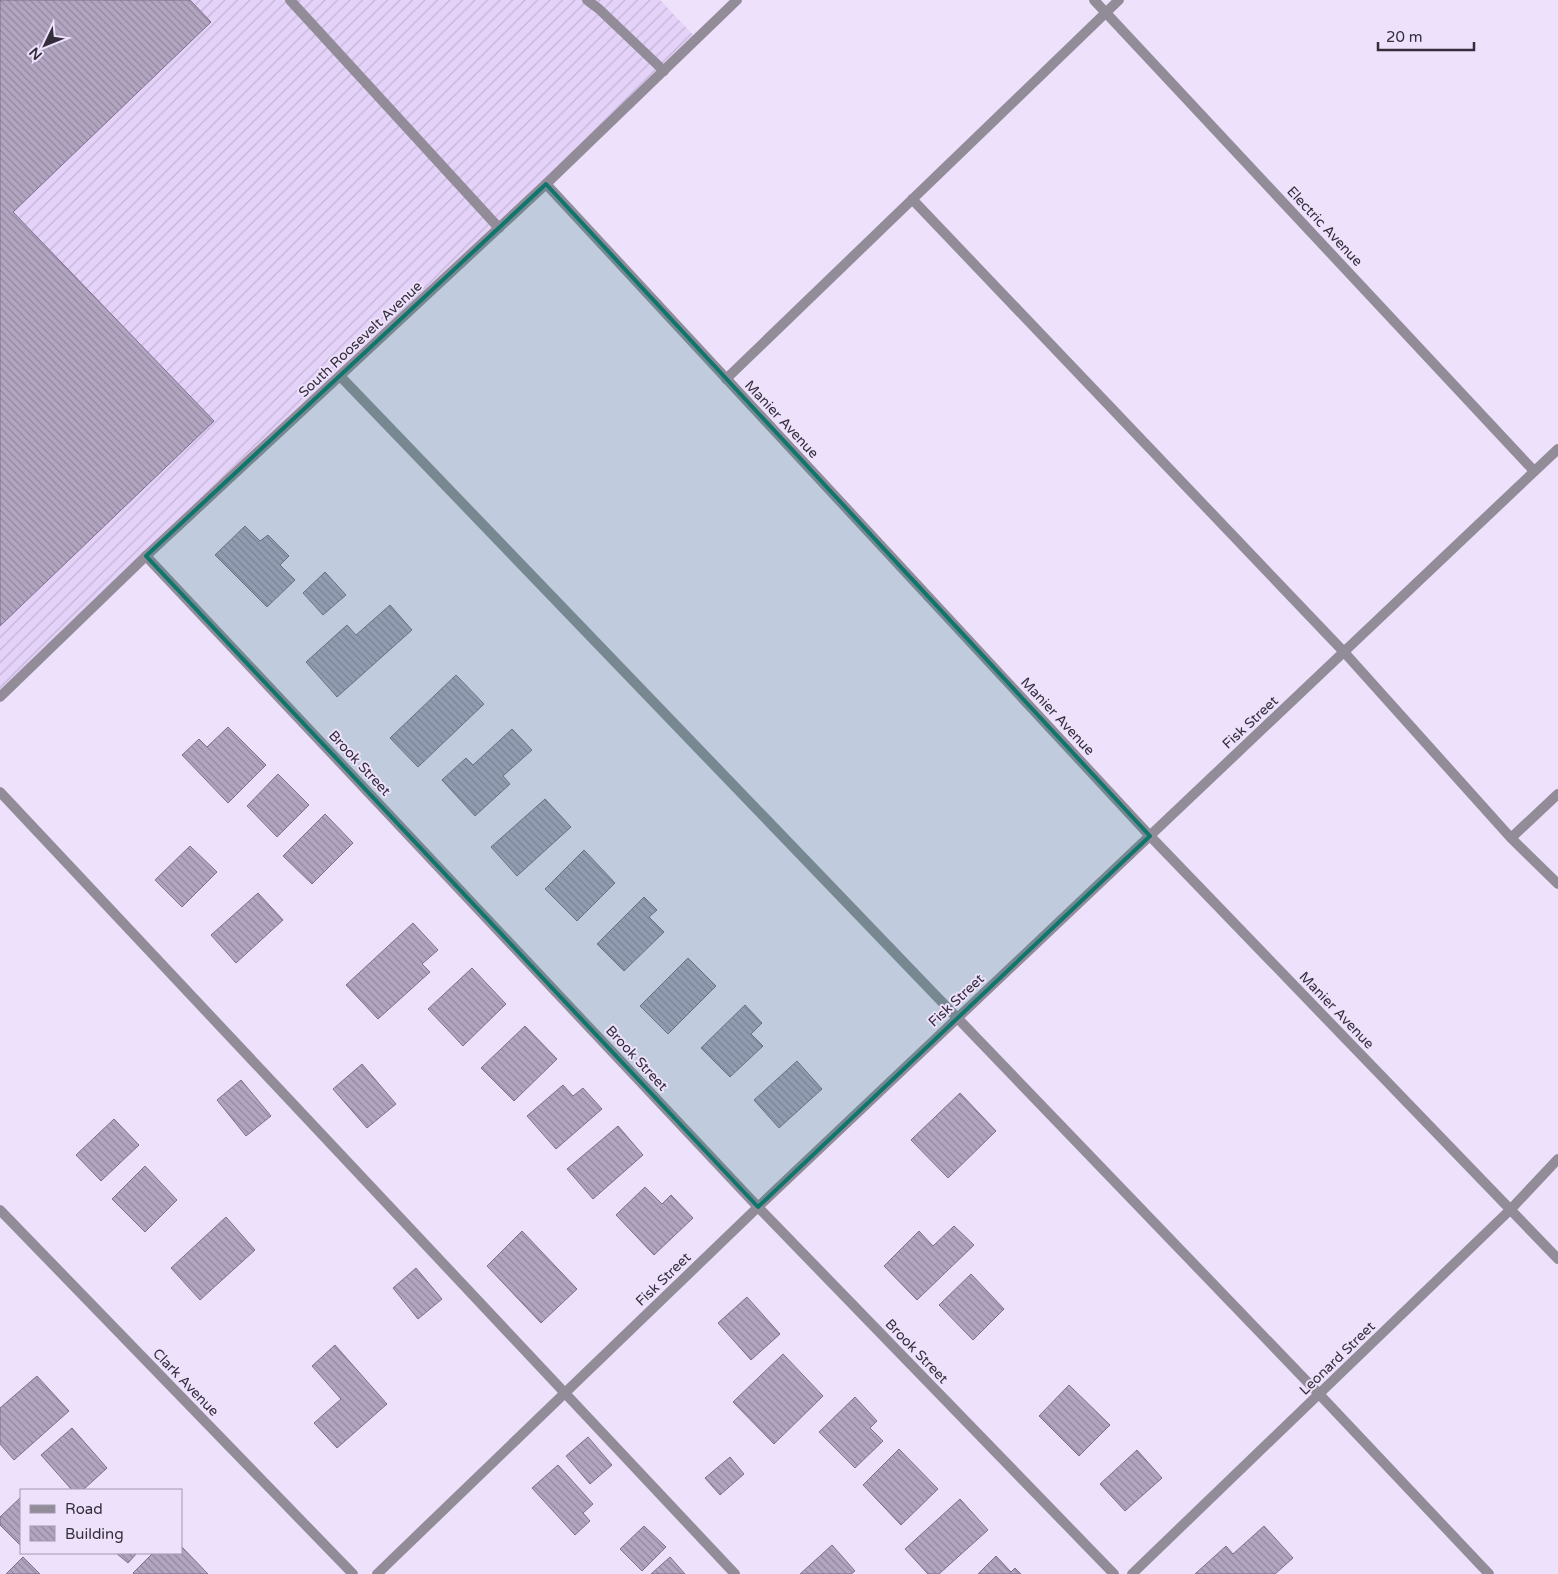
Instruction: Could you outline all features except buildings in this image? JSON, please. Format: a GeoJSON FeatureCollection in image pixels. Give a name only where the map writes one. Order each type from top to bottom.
{"type":"FeatureCollection","features":[{"type":"Feature","properties":{"kind":"street"},"geometry":{"type":"LineString","coordinates":[[290,0],[499,228]]}},
{"type":"Feature","properties":{"kind":"street"},"geometry":{"type":"LineString","coordinates":[[587,0],[599,9],[664,71]]}},
{"type":"Feature","properties":{"kind":"street","name":"South Roosevelt Avenue"},"geometry":{"type":"LineString","coordinates":[[0,697],[146,556],[546,184],[737,0]]}},
{"type":"Feature","properties":{"kind":"street","name":"Electric Avenue"},"geometry":{"type":"LineString","coordinates":[[1094,0],[1534,471]]}},
{"type":"Feature","properties":{"kind":"street"},"geometry":{"type":"LineString","coordinates":[[726,379],[1119,0]]}},
{"type":"Feature","properties":{"kind":"street","name":"Manier Avenue"},"geometry":{"type":"LineString","coordinates":[[546,184],[1150,836],[1558,1258]]}},
{"type":"Feature","properties":{"kind":"street"},"geometry":{"type":"LineString","coordinates":[[912,199],[1344,652],[1511,838],[1558,884]]}},
{"type":"Feature","properties":{"kind":"street"},"geometry":{"type":"LineString","coordinates":[[340,376],[1319,1394],[1489,1574]]}},
{"type":"Feature","properties":{"kind":"street","name":"Fisk Street"},"geometry":{"type":"LineString","coordinates":[[377,1574],[758,1207],[1558,450]]}},
{"type":"Feature","properties":{"kind":"street","name":"Brook Street"},"geometry":{"type":"LineString","coordinates":[[146,556],[758,1207],[1114,1574]]}},
{"type":"Feature","properties":{"kind":"street"},"geometry":{"type":"LineString","coordinates":[[0,792],[566,1392],[735,1574]]}},
{"type":"Feature","properties":{"kind":"street"},"geometry":{"type":"LineString","coordinates":[[1511,838],[1558,794]]}},
{"type":"Feature","properties":{"kind":"street","name":"Leonard Street"},"geometry":{"type":"LineString","coordinates":[[1132,1574],[1510,1209],[1558,1159]]}},
{"type":"Feature","properties":{"kind":"street","name":"Clark Avenue"},"geometry":{"type":"LineString","coordinates":[[0,1210],[353,1574]]}},
{"type":"Feature","properties":{"kind":"highlighted area"},"geometry":{"type":"Polygon","coordinates":[[[546,184],[1150,836],[758,1207],[146,556],[546,184]]]}},
{"type":"Feature","properties":{"kind":"shaded area"},"geometry":{"type":"Polygon","coordinates":[[[0,0],[660,0],[697,39],[0,697],[0,0]]]}}]}
